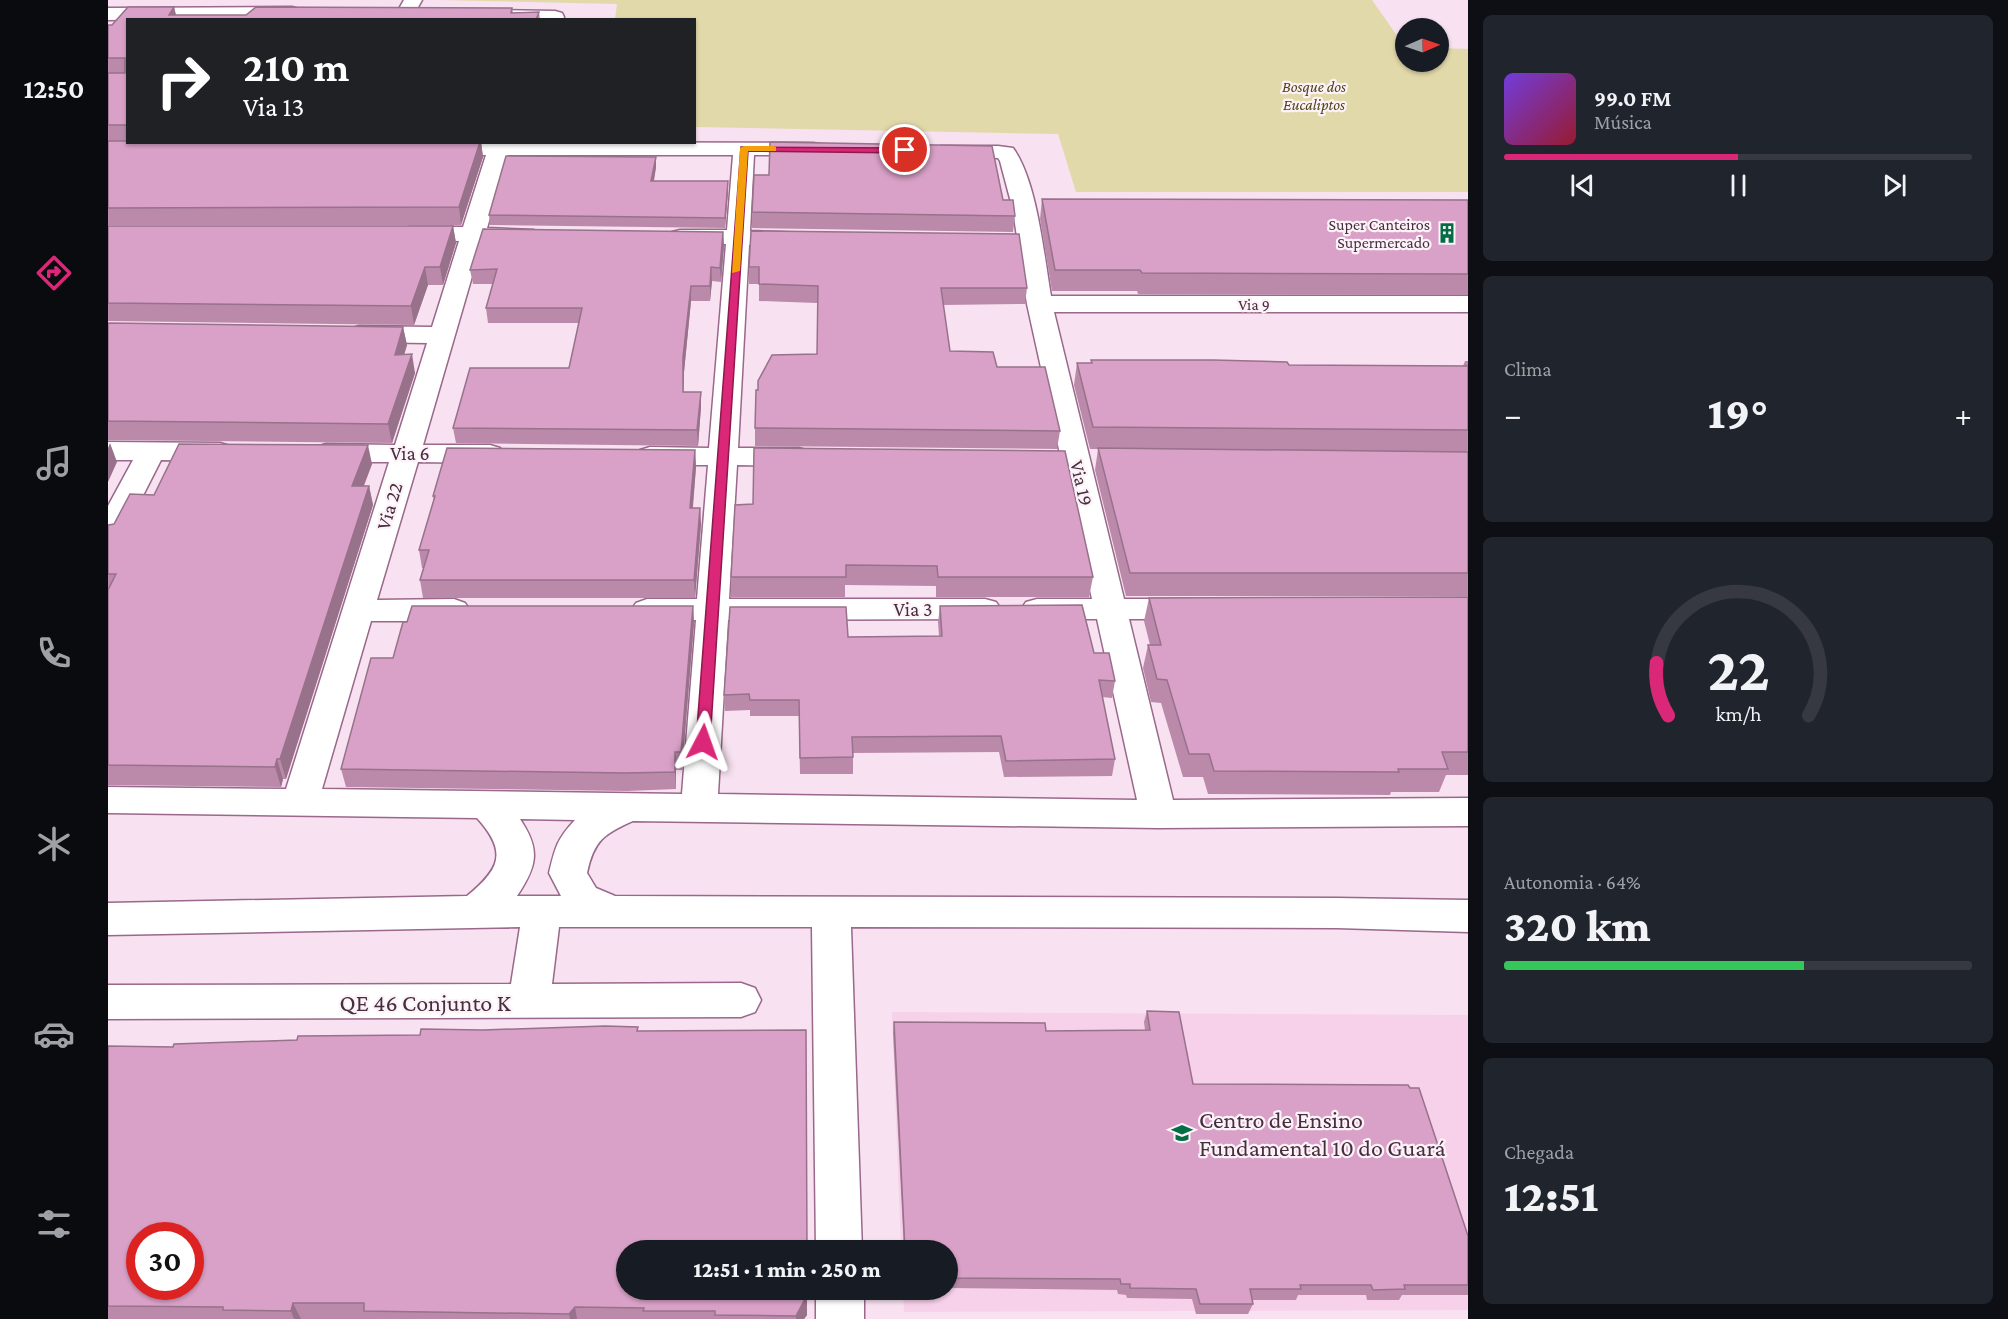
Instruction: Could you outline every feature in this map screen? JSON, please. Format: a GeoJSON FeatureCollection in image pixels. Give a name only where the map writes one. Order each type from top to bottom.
{"type":"FeatureCollection","features":[{"type":"Feature","properties":{"kind":"street"},"geometry":{"type":"LineString","coordinates":[[108,34],[123,9],[258,7],[312,14]]}},
{"type":"Feature","properties":{"kind":"street"},"geometry":{"type":"LineString","coordinates":[[381,14],[409,7],[428,15]]}},
{"type":"Feature","properties":{"kind":"street"},"geometry":{"type":"LineString","coordinates":[[474,15],[557,12]]}},
{"type":"Feature","properties":{"kind":"street"},"geometry":{"type":"LineString","coordinates":[[415,148],[500,145],[836,150]]}},
{"type":"Feature","properties":{"kind":"street","name":"Via 22"},"geometry":{"type":"LineString","coordinates":[[300,801],[500,145]]}},
{"type":"Feature","properties":{"kind":"street"},"geometry":{"type":"LineString","coordinates":[[699,808],[744,148]]}},
{"type":"Feature","properties":{"kind":"street","name":"Via 19"},"geometry":{"type":"LineString","coordinates":[[928,151],[1005,153],[1036,210],[1018,241],[1041,304],[1158,814]]}},
{"type":"Feature","properties":{"kind":"street"},"geometry":{"type":"LineString","coordinates":[[390,234],[553,235]]}},
{"type":"Feature","properties":{"kind":"street"},"geometry":{"type":"LineString","coordinates":[[657,236],[816,238]]}},
{"type":"Feature","properties":{"kind":"street","name":"Via 9"},"geometry":{"type":"LineString","coordinates":[[1041,304],[1468,304]]}},
{"type":"Feature","properties":{"kind":"street"},"geometry":{"type":"LineString","coordinates":[[334,334],[441,335]]}},
{"type":"Feature","properties":{"kind":"street"},"geometry":{"type":"LineString","coordinates":[[108,452],[244,452]]}},
{"type":"Feature","properties":{"kind":"street"},"geometry":{"type":"LineString","coordinates":[[108,535],[151,452]]}},
{"type":"Feature","properties":{"kind":"street","name":"Via 6"},"geometry":{"type":"LineString","coordinates":[[302,453],[511,454]]}},
{"type":"Feature","properties":{"kind":"street"},"geometry":{"type":"LineString","coordinates":[[629,455],[829,458]]}},
{"type":"Feature","properties":{"kind":"street","name":"Via 3"},"geometry":{"type":"LineString","coordinates":[[618,610],[1218,609]]}},
{"type":"Feature","properties":{"kind":"street"},"geometry":{"type":"LineString","coordinates":[[357,611],[488,610]]}},
{"type":"Feature","properties":{"kind":"street"},"geometry":{"type":"LineString","coordinates":[[108,800],[1158,814],[1468,812]]}},
{"type":"Feature","properties":{"kind":"street"},"geometry":{"type":"LineString","coordinates":[[475,910],[500,892],[515,869],[517,846],[507,824],[487,806]]}},
{"type":"Feature","properties":{"kind":"street"},"geometry":{"type":"LineString","coordinates":[[612,912],[582,899],[568,873],[574,845],[596,822],[627,808]]}},
{"type":"Feature","properties":{"kind":"street"},"geometry":{"type":"LineString","coordinates":[[108,919],[475,910],[1314,913],[1468,916]]}},
{"type":"Feature","properties":{"kind":"street"},"geometry":{"type":"LineString","coordinates":[[529,1002],[542,911]]}},
{"type":"Feature","properties":{"kind":"street"},"geometry":{"type":"LineString","coordinates":[[831,912],[838,1240]]}},
{"type":"Feature","properties":{"kind":"street","name":"QE 46 Conjunto K"},"geometry":{"type":"LineString","coordinates":[[108,1002],[741,1000]]}},
{"type":"Feature","properties":{"kind":"street"},"geometry":{"type":"LineString","coordinates":[[840,1300],[840,1319]]}},
{"type":"Feature","properties":{"kind":"shaded area","name":"Centro de Ensino Fundamental 10 do Guará"},"geometry":{"type":"Polygon","coordinates":[[[892,1012],[1468,1015],[1468,1310],[904,1312],[903,1300],[958,1300],[958,1240],[901,1240],[892,1012]]]}},
{"type":"Feature","properties":{"kind":"green space","name":"Bosque dos Eucaliptos"},"geometry":{"type":"Polygon","coordinates":[[[438,0],[1372,0],[1395,33],[1395,72],[1449,72],[1449,48],[1468,49],[1468,192],[1076,192],[1058,134],[696,127],[696,18],[615,18],[617,4],[438,0]]]}},
{"type":"Feature","properties":{"kind":"building"},"geometry":{"type":"Polygon","coordinates":[[[128,7],[174,7],[169,15],[246,15],[256,7],[512,8],[511,13],[539,12],[537,18],[126,18],[126,125],[108,125],[108,73],[125,73],[125,58],[108,58],[108,25],[112,25],[128,7]]]}},
{"type":"Feature","properties":{"kind":"building"},"geometry":{"type":"Polygon","coordinates":[[[108,141],[126,141],[126,144],[479,144],[459,207],[108,208],[108,141]]]}},
{"type":"Feature","properties":{"kind":"building"},"geometry":{"type":"Polygon","coordinates":[[[770,142],[992,146],[1003,200],[1013,200],[1015,216],[752,212],[754,175],[769,175],[770,142]]]}},
{"type":"Feature","properties":{"kind":"building"},"geometry":{"type":"Polygon","coordinates":[[[506,156],[656,157],[651,181],[728,181],[725,218],[489,215],[506,156]]]}},
{"type":"Feature","properties":{"kind":"building"},"geometry":{"type":"Polygon","coordinates":[[[1042,199],[1468,200],[1468,274],[1142,273],[1140,270],[1055,270],[1042,199]]]}},
{"type":"Feature","properties":{"kind":"building"},"geometry":{"type":"Polygon","coordinates":[[[108,226],[453,226],[440,267],[425,267],[411,306],[108,303],[108,226]]]}},
{"type":"Feature","properties":{"kind":"building"},"geometry":{"type":"Polygon","coordinates":[[[483,229],[723,232],[720,268],[711,267],[710,286],[691,286],[683,357],[683,392],[701,392],[697,430],[453,428],[470,368],[569,368],[582,308],[486,308],[497,269],[470,270],[483,229]]]}},
{"type":"Feature","properties":{"kind":"building"},"geometry":{"type":"Polygon","coordinates":[[[751,231],[1019,234],[1027,288],[941,288],[950,351],[993,352],[997,367],[1045,367],[1060,431],[755,428],[758,381],[772,355],[817,354],[818,286],[759,284],[759,267],[749,267],[751,231]]]}},
{"type":"Feature","properties":{"kind":"building"},"geometry":{"type":"Polygon","coordinates":[[[108,323],[403,327],[395,355],[412,354],[388,424],[108,421],[108,323]]]}},
{"type":"Feature","properties":{"kind":"building"},"geometry":{"type":"Polygon","coordinates":[[[1091,360],[1213,360],[1287,362],[1289,365],[1468,366],[1468,430],[1093,427],[1077,363],[1092,363],[1091,360]]]}},
{"type":"Feature","properties":{"kind":"building"},"geometry":{"type":"Polygon","coordinates":[[[179,444],[368,445],[352,486],[369,486],[280,759],[277,759],[275,767],[108,765],[108,590],[116,574],[108,574],[108,525],[114,524],[130,494],[154,495],[179,444]]]}},
{"type":"Feature","properties":{"kind":"building"},"geometry":{"type":"Polygon","coordinates":[[[447,448],[695,450],[690,508],[700,508],[694,580],[420,580],[429,550],[419,550],[447,448]]]}},
{"type":"Feature","properties":{"kind":"building"},"geometry":{"type":"Polygon","coordinates":[[[754,448],[1065,451],[1093,577],[938,577],[937,566],[846,565],[846,577],[731,577],[735,505],[753,504],[754,448]]]}},
{"type":"Feature","properties":{"kind":"building"},"geometry":{"type":"Polygon","coordinates":[[[1098,448],[1468,452],[1468,573],[1130,573],[1098,448]]]}},
{"type":"Feature","properties":{"kind":"building"},"geometry":{"type":"Polygon","coordinates":[[[1468,597],[1468,752],[1442,752],[1448,769],[1398,769],[1399,772],[1214,771],[1209,754],[1189,754],[1167,680],[1157,679],[1148,645],[1161,645],[1149,598],[1468,597]]]}},
{"type":"Feature","properties":{"kind":"building"},"geometry":{"type":"Polygon","coordinates":[[[1082,605],[1094,653],[1109,653],[1115,681],[1099,680],[1115,759],[1006,761],[1001,736],[852,737],[853,757],[800,758],[799,700],[750,700],[749,694],[724,695],[730,607],[846,607],[848,637],[942,636],[940,606],[1082,605]]]}},
{"type":"Feature","properties":{"kind":"building"},"geometry":{"type":"Polygon","coordinates":[[[412,606],[693,606],[681,752],[675,752],[675,772],[341,769],[371,658],[393,658],[403,622],[407,622],[412,606]]]}},
{"type":"Feature","properties":{"kind":"building","name":"Centro de Ensino Fundamental 10 do Guará"},"geometry":{"type":"Polygon","coordinates":[[[1147,1011],[1179,1012],[1193,1084],[1408,1085],[1410,1088],[1419,1088],[1468,1236],[1468,1285],[1404,1285],[1405,1289],[1373,1290],[1371,1285],[1300,1285],[1301,1289],[1250,1289],[1253,1304],[1200,1304],[1196,1289],[1130,1288],[1130,1284],[1121,1284],[1120,1279],[958,1278],[958,1240],[904,1240],[894,1022],[1045,1023],[1046,1031],[1150,1030],[1147,1011]]]}},
{"type":"Feature","properties":{"kind":"building"},"geometry":{"type":"Polygon","coordinates":[[[605,1026],[638,1027],[637,1031],[806,1030],[807,1240],[616,1240],[616,1300],[804,1300],[796,1316],[715,1315],[715,1311],[643,1311],[644,1308],[575,1307],[569,1314],[364,1311],[364,1303],[293,1303],[291,1311],[223,1310],[223,1307],[108,1306],[108,1046],[173,1047],[174,1044],[297,1040],[298,1036],[420,1035],[421,1029],[483,1030],[605,1026]]]}},
{"type":"Feature","properties":{"kind":"slow traffic"},"geometry":{"type":"LineString","coordinates":[[735,271],[744,148],[773,149]]}},
{"type":"Feature","properties":{"kind":"place","name":"Super Canteiros Supermercado"},"geometry":{"type":"Point","coordinates":[1447,233]}},
{"type":"Feature","properties":{"kind":"place","name":"Centro de Ensino Fundamental 10 do Guará"},"geometry":{"type":"Point","coordinates":[1182,1133]}},
{"type":"Feature","properties":{"kind":"route"},"geometry":{"type":"LineString","coordinates":[[703,742],[744,148],[905,150]]}}]}
